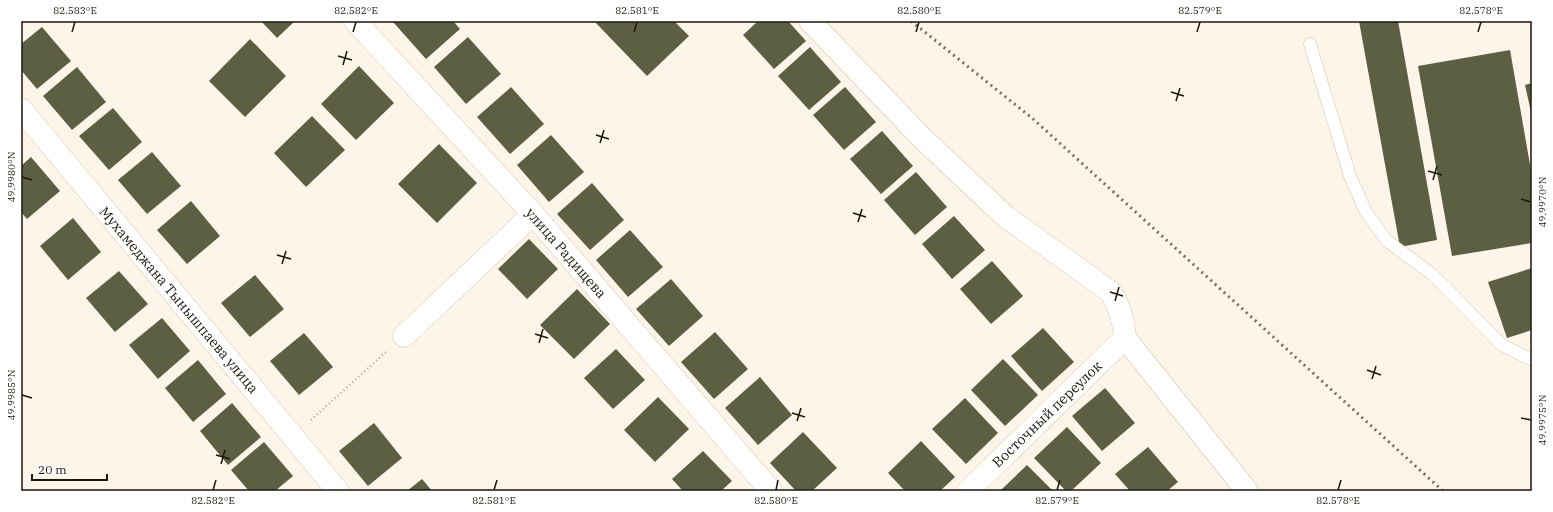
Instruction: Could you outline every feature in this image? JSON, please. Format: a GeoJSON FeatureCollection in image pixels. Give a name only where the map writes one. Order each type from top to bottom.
{"type":"FeatureCollection","features":[{"type":"Feature","properties":{"kind":"street","name":"улица Радищева"},"geometry":{"type":"LineString","coordinates":[[356,21],[533,214],[771,491]]}},
{"type":"Feature","properties":{"kind":"street"},"geometry":{"type":"LineString","coordinates":[[810,21],[922,138],[1006,217],[1111,292],[1120,308],[1124,322],[1125,338],[1247,491]]}},
{"type":"Feature","properties":{"kind":"street","name":"Мухамеджана Тынышпаева улица"},"geometry":{"type":"LineString","coordinates":[[21,109],[338,491]]}},
{"type":"Feature","properties":{"kind":"street"},"geometry":{"type":"LineString","coordinates":[[404,336],[533,214]]}},
{"type":"Feature","properties":{"kind":"street","name":"Восточный переулок"},"geometry":{"type":"LineString","coordinates":[[968,491],[1125,338]]}},
{"type":"Feature","properties":{"kind":"lane"},"geometry":{"type":"LineString","coordinates":[[1310,44],[1350,176],[1366,212],[1387,241],[1433,275],[1502,345],[1532,360]]}},
{"type":"Feature","properties":{"kind":"path"},"geometry":{"type":"LineString","coordinates":[[292,437],[404,336]]}},
{"type":"Feature","properties":{"kind":"building"},"geometry":{"type":"Polygon","coordinates":[[[261,21],[295,21],[277,38],[261,21]]]}},
{"type":"Feature","properties":{"kind":"building"},"geometry":{"type":"Polygon","coordinates":[[[453,21],[460,29],[426,59],[393,22],[453,21]]]}},
{"type":"Feature","properties":{"kind":"building"},"geometry":{"type":"Polygon","coordinates":[[[594,21],[674,21],[689,36],[647,76],[594,21]]]}},
{"type":"Feature","properties":{"kind":"building"},"geometry":{"type":"Polygon","coordinates":[[[758,21],[788,21],[806,41],[774,69],[743,35],[758,21]]]}},
{"type":"Feature","properties":{"kind":"building"},"geometry":{"type":"Polygon","coordinates":[[[1359,21],[1398,21],[1437,240],[1400,247],[1359,21]]]}},
{"type":"Feature","properties":{"kind":"building"},"geometry":{"type":"Polygon","coordinates":[[[42,27],[71,61],[37,89],[21,70],[21,44],[42,27]]]}},
{"type":"Feature","properties":{"kind":"building"},"geometry":{"type":"Polygon","coordinates":[[[468,37],[501,74],[466,104],[434,67],[468,37]]]}},
{"type":"Feature","properties":{"kind":"building"},"geometry":{"type":"Polygon","coordinates":[[[250,39],[286,76],[245,117],[209,81],[250,39]]]}},
{"type":"Feature","properties":{"kind":"building"},"geometry":{"type":"Polygon","coordinates":[[[810,47],[841,82],[809,110],[778,76],[810,47]]]}},
{"type":"Feature","properties":{"kind":"building"},"geometry":{"type":"Polygon","coordinates":[[[1510,50],[1532,176],[1532,243],[1452,256],[1418,66],[1510,50]]]}},
{"type":"Feature","properties":{"kind":"building"},"geometry":{"type":"Polygon","coordinates":[[[359,66],[394,103],[356,140],[321,104],[359,66]]]}},
{"type":"Feature","properties":{"kind":"building"},"geometry":{"type":"Polygon","coordinates":[[[77,67],[106,102],[72,130],[43,96],[77,67]]]}},
{"type":"Feature","properties":{"kind":"building"},"geometry":{"type":"Polygon","coordinates":[[[1532,83],[1532,112],[1531,112],[1525,85],[1532,83]]]}},
{"type":"Feature","properties":{"kind":"building"},"geometry":{"type":"Polygon","coordinates":[[[511,87],[544,124],[510,154],[477,117],[511,87]]]}},
{"type":"Feature","properties":{"kind":"building"},"geometry":{"type":"Polygon","coordinates":[[[845,87],[876,122],[844,150],[813,115],[845,87]]]}},
{"type":"Feature","properties":{"kind":"building"},"geometry":{"type":"Polygon","coordinates":[[[113,108],[142,142],[109,170],[79,136],[113,108]]]}},
{"type":"Feature","properties":{"kind":"building"},"geometry":{"type":"Polygon","coordinates":[[[312,116],[345,150],[306,187],[274,153],[312,116]]]}},
{"type":"Feature","properties":{"kind":"building"},"geometry":{"type":"Polygon","coordinates":[[[882,131],[913,166],[881,194],[850,159],[882,131]]]}},
{"type":"Feature","properties":{"kind":"building"},"geometry":{"type":"Polygon","coordinates":[[[551,135],[584,172],[549,202],[517,165],[551,135]]]}},
{"type":"Feature","properties":{"kind":"building"},"geometry":{"type":"Polygon","coordinates":[[[439,144],[477,183],[437,223],[398,184],[439,144]]]}},
{"type":"Feature","properties":{"kind":"building"},"geometry":{"type":"Polygon","coordinates":[[[152,152],[181,186],[147,214],[118,180],[152,152]]]}},
{"type":"Feature","properties":{"kind":"building"},"geometry":{"type":"Polygon","coordinates":[[[31,157],[60,191],[27,219],[21,212],[21,166],[31,157]]]}},
{"type":"Feature","properties":{"kind":"building"},"geometry":{"type":"Polygon","coordinates":[[[916,172],[947,207],[915,235],[884,200],[916,172]]]}},
{"type":"Feature","properties":{"kind":"building"},"geometry":{"type":"Polygon","coordinates":[[[592,183],[624,220],[590,250],[557,214],[592,183]]]}},
{"type":"Feature","properties":{"kind":"building"},"geometry":{"type":"Polygon","coordinates":[[[191,201],[220,236],[187,264],[157,230],[191,201]]]}},
{"type":"Feature","properties":{"kind":"building"},"geometry":{"type":"Polygon","coordinates":[[[954,216],[985,250],[952,279],[922,244],[954,216]]]}},
{"type":"Feature","properties":{"kind":"building"},"geometry":{"type":"Polygon","coordinates":[[[73,218],[101,252],[68,280],[40,246],[73,218]]]}},
{"type":"Feature","properties":{"kind":"building"},"geometry":{"type":"Polygon","coordinates":[[[630,230],[663,267],[628,297],[596,260],[630,230]]]}},
{"type":"Feature","properties":{"kind":"building"},"geometry":{"type":"Polygon","coordinates":[[[529,239],[558,269],[527,299],[498,269],[529,239]]]}},
{"type":"Feature","properties":{"kind":"building"},"geometry":{"type":"Polygon","coordinates":[[[992,261],[1023,296],[991,324],[960,289],[992,261]]]}},
{"type":"Feature","properties":{"kind":"building"},"geometry":{"type":"Polygon","coordinates":[[[1532,268],[1532,330],[1507,338],[1488,282],[1532,268]]]}},
{"type":"Feature","properties":{"kind":"building"},"geometry":{"type":"Polygon","coordinates":[[[119,271],[148,304],[115,332],[86,298],[119,271]]]}},
{"type":"Feature","properties":{"kind":"building"},"geometry":{"type":"Polygon","coordinates":[[[255,275],[284,309],[250,337],[221,303],[255,275]]]}},
{"type":"Feature","properties":{"kind":"building"},"geometry":{"type":"Polygon","coordinates":[[[671,279],[703,316],[669,346],[636,309],[671,279]]]}},
{"type":"Feature","properties":{"kind":"building"},"geometry":{"type":"Polygon","coordinates":[[[577,289],[610,324],[574,359],[540,325],[577,289]]]}},
{"type":"Feature","properties":{"kind":"building"},"geometry":{"type":"Polygon","coordinates":[[[162,318],[190,351],[158,379],[129,345],[162,318]]]}},
{"type":"Feature","properties":{"kind":"building"},"geometry":{"type":"Polygon","coordinates":[[[1043,328],[1074,362],[1042,391],[1011,356],[1043,328]]]}},
{"type":"Feature","properties":{"kind":"building"},"geometry":{"type":"Polygon","coordinates":[[[715,332],[748,369],[714,399],[681,362],[715,332]]]}},
{"type":"Feature","properties":{"kind":"building"},"geometry":{"type":"Polygon","coordinates":[[[304,333],[333,367],[299,395],[270,361],[304,333]]]}},
{"type":"Feature","properties":{"kind":"building"},"geometry":{"type":"Polygon","coordinates":[[[616,349],[645,380],[613,409],[584,378],[616,349]]]}},
{"type":"Feature","properties":{"kind":"building"},"geometry":{"type":"Polygon","coordinates":[[[1003,359],[1038,395],[1005,426],[971,390],[1003,359]]]}},
{"type":"Feature","properties":{"kind":"building"},"geometry":{"type":"Polygon","coordinates":[[[198,360],[226,394],[193,422],[165,388],[198,360]]]}},
{"type":"Feature","properties":{"kind":"building"},"geometry":{"type":"Polygon","coordinates":[[[760,377],[792,415],[758,445],[725,408],[760,377]]]}},
{"type":"Feature","properties":{"kind":"building"},"geometry":{"type":"Polygon","coordinates":[[[1105,388],[1135,423],[1102,451],[1072,416],[1105,388]]]}},
{"type":"Feature","properties":{"kind":"building"},"geometry":{"type":"Polygon","coordinates":[[[658,397],[689,429],[655,462],[624,430],[658,397]]]}},
{"type":"Feature","properties":{"kind":"building"},"geometry":{"type":"Polygon","coordinates":[[[965,398],[998,433],[966,464],[932,429],[965,398]]]}},
{"type":"Feature","properties":{"kind":"building"},"geometry":{"type":"Polygon","coordinates":[[[232,403],[261,437],[228,465],[200,431],[232,403]]]}},
{"type":"Feature","properties":{"kind":"building"},"geometry":{"type":"Polygon","coordinates":[[[374,423],[402,458],[368,486],[339,451],[374,423]]]}},
{"type":"Feature","properties":{"kind":"building"},"geometry":{"type":"Polygon","coordinates":[[[1067,427],[1101,463],[1071,491],[1066,491],[1034,458],[1067,427]]]}},
{"type":"Feature","properties":{"kind":"building"},"geometry":{"type":"Polygon","coordinates":[[[803,432],[837,468],[812,491],[796,491],[770,463],[803,432]]]}},
{"type":"Feature","properties":{"kind":"building"},"geometry":{"type":"Polygon","coordinates":[[[921,441],[955,477],[940,491],[905,491],[888,473],[921,441]]]}},
{"type":"Feature","properties":{"kind":"building"},"geometry":{"type":"Polygon","coordinates":[[[264,442],[293,476],[275,491],[249,491],[231,470],[264,442]]]}},
{"type":"Feature","properties":{"kind":"building"},"geometry":{"type":"Polygon","coordinates":[[[1148,447],[1178,482],[1167,491],[1130,491],[1115,474],[1148,447]]]}},
{"type":"Feature","properties":{"kind":"building"},"geometry":{"type":"Polygon","coordinates":[[[703,451],[732,481],[721,491],[683,491],[672,479],[703,451]]]}},
{"type":"Feature","properties":{"kind":"building"},"geometry":{"type":"Polygon","coordinates":[[[1027,465],[1053,491],[1000,491],[1027,465]]]}},
{"type":"Feature","properties":{"kind":"building"},"geometry":{"type":"Polygon","coordinates":[[[422,479],[432,491],[407,491],[422,479]]]}},
{"type":"Feature","properties":{"kind":"railway"},"geometry":{"type":"LineString","coordinates":[[911,21],[1032,118],[1443,491]]}}]}
